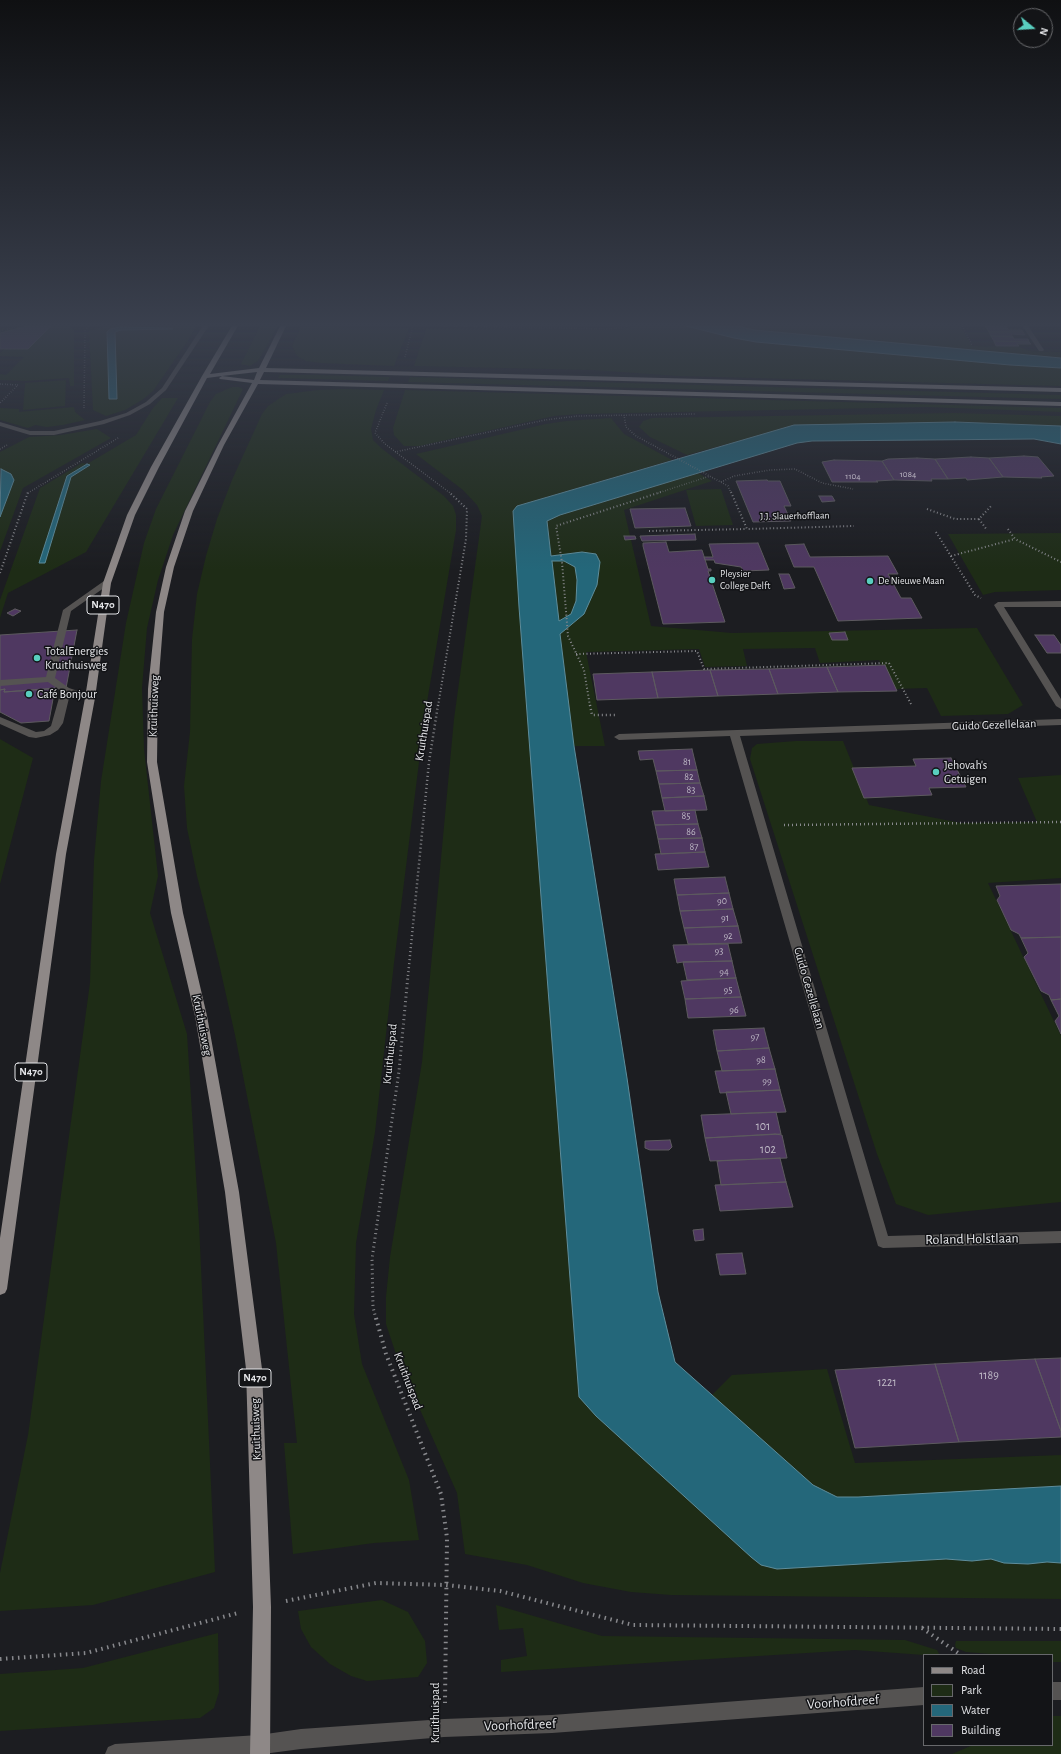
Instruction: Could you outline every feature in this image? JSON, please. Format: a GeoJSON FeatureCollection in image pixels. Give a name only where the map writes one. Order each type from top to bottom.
{"type":"FeatureCollection","features":[{"type":"Feature","properties":{"kind":"main road","name":"N470"},"geometry":{"type":"LineString","coordinates":[[0,1289],[60,862],[90,698],[107,582],[131,515],[189,406]]}},
{"type":"Feature","properties":{"kind":"main road","name":"Kruithuisweg"},"geometry":{"type":"LineString","coordinates":[[242,406],[221,445],[189,511],[170,567],[160,612],[153,689],[152,762],[177,913],[201,1016],[235,1215],[254,1369],[262,1607],[259,1750]]}},
{"type":"Feature","properties":{"kind":"street"},"geometry":{"type":"LineString","coordinates":[[0,424],[22,431],[41,434],[73,430],[128,414],[143,406]]}},
{"type":"Feature","properties":{"kind":"street"},"geometry":{"type":"LineString","coordinates":[[50,679],[67,610],[107,582]]}},
{"type":"Feature","properties":{"kind":"street"},"geometry":{"type":"LineString","coordinates":[[998,605],[1061,604]]}},
{"type":"Feature","properties":{"kind":"street"},"geometry":{"type":"LineString","coordinates":[[998,605],[1061,706]]}},
{"type":"Feature","properties":{"kind":"street"},"geometry":{"type":"LineString","coordinates":[[0,683],[50,679],[66,690],[90,698]]}},
{"type":"Feature","properties":{"kind":"street"},"geometry":{"type":"LineString","coordinates":[[0,720],[36,736],[47,733],[55,728],[58,722],[66,690]]}},
{"type":"Feature","properties":{"kind":"street","name":"Guido Gezellelaan"},"geometry":{"type":"LineString","coordinates":[[619,738],[1061,722]]}},
{"type":"Feature","properties":{"kind":"street","name":"Guido Gezellelaan"},"geometry":{"type":"LineString","coordinates":[[735,735],[883,1242]]}},
{"type":"Feature","properties":{"kind":"street","name":"Roland Holstlaan"},"geometry":{"type":"LineString","coordinates":[[883,1242],[1061,1237]]}},
{"type":"Feature","properties":{"kind":"street","name":"Voorhofdreef"},"geometry":{"type":"LineString","coordinates":[[115,1754],[259,1750],[301,1739],[444,1728],[552,1724],[923,1696]]}},
{"type":"Feature","properties":{"kind":"path"},"geometry":{"type":"LineString","coordinates":[[0,573],[28,492],[118,438],[118,433],[84,408],[84,406]]}},
{"type":"Feature","properties":{"kind":"path","name":"Kruithuispad"},"geometry":{"type":"LineString","coordinates":[[386,406],[375,433],[385,444],[448,491],[467,508],[466,539],[429,762],[399,1071],[372,1259],[373,1307],[386,1354],[441,1494],[447,1538],[444,1728]]}},
{"type":"Feature","properties":{"kind":"path","name":"J.J. Slauerhofflaan"},"geometry":{"type":"LineString","coordinates":[[395,452],[545,420],[577,416],[624,415],[626,427],[636,436],[728,486],[747,529],[854,526]]}},
{"type":"Feature","properties":{"kind":"path"},"geometry":{"type":"LineString","coordinates":[[721,482],[734,476],[756,472],[795,469],[822,483],[853,489]]}},
{"type":"Feature","properties":{"kind":"path"},"geometry":{"type":"LineString","coordinates":[[617,715],[592,715],[584,670],[568,636],[562,562],[556,526],[710,476]]}},
{"type":"Feature","properties":{"kind":"path"},"geometry":{"type":"LineString","coordinates":[[927,509],[956,519],[979,519],[992,505]]}},
{"type":"Feature","properties":{"kind":"path"},"geometry":{"type":"LineString","coordinates":[[979,519],[987,530]]}},
{"type":"Feature","properties":{"kind":"path"},"geometry":{"type":"LineString","coordinates":[[649,530],[747,529]]}},
{"type":"Feature","properties":{"kind":"path"},"geometry":{"type":"LineString","coordinates":[[1008,529],[1014,539],[1061,562]]}},
{"type":"Feature","properties":{"kind":"path"},"geometry":{"type":"LineString","coordinates":[[936,532],[975,595],[998,605]]}},
{"type":"Feature","properties":{"kind":"path"},"geometry":{"type":"LineString","coordinates":[[951,556],[1014,539]]}},
{"type":"Feature","properties":{"kind":"path"},"geometry":{"type":"LineString","coordinates":[[576,654],[697,651],[704,669],[889,663],[911,704]]}},
{"type":"Feature","properties":{"kind":"path"},"geometry":{"type":"LineString","coordinates":[[762,826],[1061,822]]}},
{"type":"Feature","properties":{"kind":"path"},"geometry":{"type":"LineString","coordinates":[[0,1659],[86,1653],[294,1598],[376,1583],[446,1585],[500,1591],[633,1625],[1061,1629]]}},
{"type":"Feature","properties":{"kind":"path"},"geometry":{"type":"LineString","coordinates":[[921,1628],[960,1654]]}},
{"type":"Feature","properties":{"kind":"green space"},"geometry":{"type":"Polygon","coordinates":[[[23,406],[65,406],[65,406],[23,410],[23,406]]]}},
{"type":"Feature","properties":{"kind":"green space"},"geometry":{"type":"Polygon","coordinates":[[[93,406],[132,406],[125,410],[106,416],[93,410],[93,406]]]}},
{"type":"Feature","properties":{"kind":"green space"},"geometry":{"type":"Polygon","coordinates":[[[155,406],[173,406],[86,552],[8,593],[0,618],[0,600],[40,488],[82,463],[87,464],[136,435],[155,406]],[[90,465],[67,476],[39,563],[71,477],[90,465]]]}},
{"type":"Feature","properties":{"kind":"green space"},"geometry":{"type":"Polygon","coordinates":[[[208,406],[235,406],[173,535],[158,580],[147,628],[142,688],[144,749],[158,876],[150,913],[187,1034],[199,1224],[215,1572],[93,1605],[0,1611],[0,1573],[28,1435],[90,983],[94,860],[101,781],[126,623],[144,543],[156,509],[208,406]]]}},
{"type":"Feature","properties":{"kind":"green space"},"geometry":{"type":"Polygon","coordinates":[[[268,406],[378,406],[371,429],[373,440],[381,448],[444,496],[453,506],[456,515],[456,530],[425,714],[394,963],[375,1132],[356,1243],[354,1314],[362,1364],[409,1480],[419,1540],[374,1543],[293,1554],[284,1443],[297,1443],[276,1243],[235,1035],[187,828],[184,786],[190,732],[192,639],[197,594],[217,519],[232,480],[262,414],[268,406]]]}},
{"type":"Feature","properties":{"kind":"green space"},"geometry":{"type":"Polygon","coordinates":[[[400,406],[983,406],[1061,408],[1061,412],[926,407],[578,414],[554,416],[419,446],[404,446],[394,435],[393,428],[400,406]]]}},
{"type":"Feature","properties":{"kind":"green space"},"geometry":{"type":"Polygon","coordinates":[[[74,407],[75,412],[85,420],[47,427],[35,425],[28,428],[0,420],[0,408],[19,409],[19,412],[74,407]]]}},
{"type":"Feature","properties":{"kind":"green space"},"geometry":{"type":"Polygon","coordinates":[[[953,413],[1061,416],[1061,426],[955,422],[727,444],[687,455],[650,437],[639,427],[643,421],[652,418],[953,413]]]}},
{"type":"Feature","properties":{"kind":"green space"},"geometry":{"type":"Polygon","coordinates":[[[611,418],[624,434],[672,460],[517,506],[519,607],[579,1397],[761,1565],[777,1569],[946,1559],[972,1561],[991,1559],[1004,1563],[1028,1564],[1047,1562],[1061,1563],[1061,1599],[671,1595],[631,1592],[583,1583],[527,1565],[465,1554],[457,1493],[398,1360],[386,1324],[386,1297],[390,1257],[422,1062],[454,719],[482,516],[477,505],[463,490],[416,454],[546,424],[611,418]]]}},
{"type":"Feature","properties":{"kind":"green space"},"geometry":{"type":"Polygon","coordinates":[[[97,429],[111,438],[23,488],[0,551],[0,517],[14,480],[11,474],[0,469],[0,452],[29,437],[61,435],[97,429]]]}},
{"type":"Feature","properties":{"kind":"green space"},"geometry":{"type":"Polygon","coordinates":[[[698,473],[712,481],[624,510],[651,626],[732,633],[977,628],[1023,705],[1008,714],[941,716],[927,688],[894,689],[879,660],[820,663],[815,648],[743,649],[747,666],[705,667],[699,649],[586,652],[605,746],[574,746],[560,634],[584,614],[582,552],[551,556],[547,521],[560,515],[698,473]]]}},
{"type":"Feature","properties":{"kind":"green space"},"geometry":{"type":"Polygon","coordinates":[[[721,489],[733,525],[696,526],[686,490],[721,489]]]}},
{"type":"Feature","properties":{"kind":"green space"},"geometry":{"type":"Polygon","coordinates":[[[1061,533],[1061,590],[995,592],[983,595],[948,534],[1061,533]]]}},
{"type":"Feature","properties":{"kind":"green space"},"geometry":{"type":"Polygon","coordinates":[[[552,561],[564,561],[575,567],[577,580],[576,601],[571,614],[559,621],[552,561]]]}},
{"type":"Feature","properties":{"kind":"green space"},"geometry":{"type":"Polygon","coordinates":[[[0,739],[33,758],[0,884],[0,739]]]}},
{"type":"Feature","properties":{"kind":"green space"},"geometry":{"type":"Polygon","coordinates":[[[796,741],[843,741],[869,805],[961,823],[1037,822],[1018,778],[1061,775],[1061,878],[988,883],[1061,1036],[1061,1202],[928,1215],[896,1204],[877,1154],[750,759],[752,748],[757,744],[796,741]]]}},
{"type":"Feature","properties":{"kind":"green space"},"geometry":{"type":"Polygon","coordinates":[[[827,1369],[855,1463],[1061,1455],[1061,1486],[837,1497],[813,1485],[712,1395],[732,1375],[827,1369]]]}},
{"type":"Feature","properties":{"kind":"green space"},"geometry":{"type":"Polygon","coordinates":[[[382,1600],[408,1612],[425,1641],[427,1663],[418,1677],[367,1681],[351,1676],[330,1664],[311,1647],[301,1629],[298,1611],[382,1600]]]}},
{"type":"Feature","properties":{"kind":"green space"},"geometry":{"type":"Polygon","coordinates":[[[496,1605],[602,1636],[905,1640],[937,1650],[939,1654],[923,1655],[855,1650],[501,1672],[501,1660],[527,1656],[523,1628],[499,1630],[496,1605]]]}},
{"type":"Feature","properties":{"kind":"green space"},"geometry":{"type":"Polygon","coordinates":[[[218,1633],[219,1692],[214,1708],[200,1718],[0,1731],[0,1674],[83,1668],[218,1633]]]}},
{"type":"Feature","properties":{"kind":"green space"},"geometry":{"type":"Polygon","coordinates":[[[956,1641],[1061,1641],[1061,1662],[1053,1662],[1053,1654],[991,1654],[966,1652],[956,1648],[956,1641]]]}},
{"type":"Feature","properties":{"kind":"green space"},"geometry":{"type":"Polygon","coordinates":[[[1053,1716],[1061,1716],[1061,1754],[952,1754],[971,1746],[1053,1746],[1053,1716]]]}},
{"type":"Feature","properties":{"kind":"water"},"geometry":{"type":"Polygon","coordinates":[[[955,422],[1061,426],[1061,444],[1034,439],[812,441],[797,443],[560,515],[547,521],[551,556],[582,552],[596,554],[600,562],[597,585],[584,614],[560,634],[574,746],[627,1078],[658,1292],[675,1362],[813,1485],[837,1497],[1061,1486],[1061,1563],[1047,1562],[1028,1564],[1004,1563],[991,1559],[972,1561],[946,1559],[777,1569],[761,1565],[596,1416],[579,1397],[513,511],[517,506],[794,425],[955,422]],[[552,561],[559,621],[571,614],[576,601],[577,580],[575,567],[564,561],[552,561]]]}},
{"type":"Feature","properties":{"kind":"water"},"geometry":{"type":"Polygon","coordinates":[[[87,464],[90,465],[71,477],[45,563],[39,563],[67,476],[87,464]]]}},
{"type":"Feature","properties":{"kind":"water"},"geometry":{"type":"Polygon","coordinates":[[[1,469],[11,474],[14,480],[0,517],[1,469]]]}},
{"type":"Feature","properties":{"kind":"building"},"geometry":{"type":"Polygon","coordinates":[[[1024,456],[1038,457],[1054,476],[1041,477],[1042,478],[1003,477],[989,458],[1024,456]]]}},
{"type":"Feature","properties":{"kind":"building"},"geometry":{"type":"Polygon","coordinates":[[[971,457],[989,458],[1003,477],[967,480],[966,478],[948,479],[935,459],[971,457]]]}},
{"type":"Feature","properties":{"kind":"building"},"geometry":{"type":"Polygon","coordinates":[[[888,459],[935,459],[948,479],[931,479],[932,481],[894,480],[882,461],[888,459]]]}},
{"type":"Feature","properties":{"kind":"building"},"geometry":{"type":"Polygon","coordinates":[[[834,460],[882,461],[894,480],[876,481],[878,482],[832,482],[822,462],[834,460]]]}},
{"type":"Feature","properties":{"kind":"building"},"geometry":{"type":"Polygon","coordinates":[[[736,481],[780,481],[791,506],[784,506],[791,521],[753,522],[736,481]]]}},
{"type":"Feature","properties":{"kind":"building"},"geometry":{"type":"Polygon","coordinates":[[[819,496],[832,496],[835,501],[822,502],[819,496]]]}},
{"type":"Feature","properties":{"kind":"building"},"geometry":{"type":"Polygon","coordinates":[[[685,508],[691,526],[635,528],[630,509],[685,508]]]}},
{"type":"Feature","properties":{"kind":"building"},"geometry":{"type":"Polygon","coordinates":[[[695,534],[696,540],[642,541],[640,536],[695,534]]]}},
{"type":"Feature","properties":{"kind":"building"},"geometry":{"type":"Polygon","coordinates":[[[624,536],[635,536],[636,539],[625,540],[624,536]]]}},
{"type":"Feature","properties":{"kind":"building"},"geometry":{"type":"Polygon","coordinates":[[[666,542],[669,552],[702,550],[708,569],[711,569],[711,571],[708,571],[725,622],[663,624],[643,543],[666,542]]]}},
{"type":"Feature","properties":{"kind":"building"},"geometry":{"type":"Polygon","coordinates":[[[758,543],[769,570],[743,571],[741,567],[715,563],[714,560],[705,560],[704,557],[713,557],[709,544],[758,543]]]}},
{"type":"Feature","properties":{"kind":"building"},"geometry":{"type":"Polygon","coordinates":[[[804,544],[810,557],[888,556],[898,574],[888,574],[901,598],[911,598],[922,618],[838,621],[814,567],[794,567],[785,545],[804,544]]]}},
{"type":"Feature","properties":{"kind":"building"},"geometry":{"type":"Polygon","coordinates":[[[779,574],[789,574],[795,588],[784,589],[779,574]]]}},
{"type":"Feature","properties":{"kind":"building"},"geometry":{"type":"Polygon","coordinates":[[[15,609],[21,611],[13,616],[7,613],[15,609]]]}},
{"type":"Feature","properties":{"kind":"building"},"geometry":{"type":"Polygon","coordinates":[[[77,630],[66,688],[4,692],[5,689],[0,690],[0,635],[77,630]]]}},
{"type":"Feature","properties":{"kind":"building"},"geometry":{"type":"Polygon","coordinates":[[[845,632],[848,640],[832,640],[829,633],[845,632]]]}},
{"type":"Feature","properties":{"kind":"building"},"geometry":{"type":"Polygon","coordinates":[[[1035,635],[1054,635],[1061,645],[1061,653],[1047,653],[1035,635]]]}},
{"type":"Feature","properties":{"kind":"building"},"geometry":{"type":"Polygon","coordinates":[[[885,665],[897,691],[838,692],[827,667],[885,665]]]}},
{"type":"Feature","properties":{"kind":"building"},"geometry":{"type":"Polygon","coordinates":[[[827,667],[838,692],[778,694],[769,669],[827,667]]]}},
{"type":"Feature","properties":{"kind":"building"},"geometry":{"type":"Polygon","coordinates":[[[769,669],[778,694],[718,696],[710,670],[769,669]]]}},
{"type":"Feature","properties":{"kind":"building"},"geometry":{"type":"Polygon","coordinates":[[[710,670],[718,696],[658,698],[652,672],[710,670]]]}},
{"type":"Feature","properties":{"kind":"building"},"geometry":{"type":"Polygon","coordinates":[[[652,672],[658,698],[597,700],[593,674],[652,672]]]}},
{"type":"Feature","properties":{"kind":"building"},"geometry":{"type":"Polygon","coordinates":[[[55,688],[49,721],[21,723],[0,712],[0,690],[5,689],[4,692],[55,688]]]}},
{"type":"Feature","properties":{"kind":"building"},"geometry":{"type":"Polygon","coordinates":[[[692,749],[697,770],[656,771],[653,759],[640,760],[638,751],[692,749]]]}},
{"type":"Feature","properties":{"kind":"building"},"geometry":{"type":"Polygon","coordinates":[[[951,758],[966,787],[929,788],[932,795],[864,798],[852,768],[916,766],[913,759],[951,758]]]}},
{"type":"Feature","properties":{"kind":"building"},"geometry":{"type":"Polygon","coordinates":[[[697,770],[700,783],[659,784],[656,771],[697,770]]]}},
{"type":"Feature","properties":{"kind":"building"},"geometry":{"type":"Polygon","coordinates":[[[700,783],[704,796],[662,798],[659,784],[700,783]]]}},
{"type":"Feature","properties":{"kind":"building"},"geometry":{"type":"Polygon","coordinates":[[[704,796],[707,810],[665,811],[662,798],[704,796]]]}},
{"type":"Feature","properties":{"kind":"building"},"geometry":{"type":"Polygon","coordinates":[[[695,810],[698,824],[655,825],[652,811],[695,810]]]}},
{"type":"Feature","properties":{"kind":"building"},"geometry":{"type":"Polygon","coordinates":[[[698,824],[702,838],[658,839],[655,825],[698,824]]]}},
{"type":"Feature","properties":{"kind":"building"},"geometry":{"type":"Polygon","coordinates":[[[702,838],[705,852],[661,854],[658,839],[702,838]]]}},
{"type":"Feature","properties":{"kind":"building"},"geometry":{"type":"Polygon","coordinates":[[[705,852],[709,867],[658,870],[655,854],[705,852]]]}},
{"type":"Feature","properties":{"kind":"building"},"geometry":{"type":"Polygon","coordinates":[[[725,877],[729,893],[677,895],[674,879],[725,877]]]}},
{"type":"Feature","properties":{"kind":"building"},"geometry":{"type":"Polygon","coordinates":[[[1061,884],[1061,937],[1021,938],[1019,934],[1011,930],[997,900],[1000,896],[996,886],[1061,884]]]}},
{"type":"Feature","properties":{"kind":"building"},"geometry":{"type":"Polygon","coordinates":[[[729,893],[733,909],[680,911],[677,895],[729,893]]]}},
{"type":"Feature","properties":{"kind":"building"},"geometry":{"type":"Polygon","coordinates":[[[733,909],[738,926],[684,928],[680,911],[733,909]]]}},
{"type":"Feature","properties":{"kind":"building"},"geometry":{"type":"Polygon","coordinates":[[[738,926],[742,943],[688,944],[684,928],[738,926]]]}},
{"type":"Feature","properties":{"kind":"building"},"geometry":{"type":"Polygon","coordinates":[[[1061,937],[1061,999],[1051,1000],[1049,995],[1041,991],[1024,957],[1028,953],[1021,938],[1061,937]]]}},
{"type":"Feature","properties":{"kind":"building"},"geometry":{"type":"Polygon","coordinates":[[[728,944],[732,961],[677,963],[673,945],[728,944]]]}},
{"type":"Feature","properties":{"kind":"building"},"geometry":{"type":"Polygon","coordinates":[[[732,961],[736,978],[687,980],[683,962],[732,961]]]}},
{"type":"Feature","properties":{"kind":"building"},"geometry":{"type":"Polygon","coordinates":[[[736,978],[741,997],[685,999],[681,981],[736,978]]]}},
{"type":"Feature","properties":{"kind":"building"},"geometry":{"type":"Polygon","coordinates":[[[741,997],[746,1016],[688,1018],[685,999],[741,997]]]}},
{"type":"Feature","properties":{"kind":"building"},"geometry":{"type":"Polygon","coordinates":[[[1061,999],[1061,1034],[1055,1021],[1059,1016],[1051,1000],[1061,999]]]}},
{"type":"Feature","properties":{"kind":"building"},"geometry":{"type":"Polygon","coordinates":[[[764,1028],[769,1048],[717,1051],[713,1030],[764,1028]]]}},
{"type":"Feature","properties":{"kind":"building"},"geometry":{"type":"Polygon","coordinates":[[[769,1048],[775,1069],[722,1071],[717,1051],[769,1048]]]}},
{"type":"Feature","properties":{"kind":"building"},"geometry":{"type":"Polygon","coordinates":[[[775,1069],[780,1090],[720,1093],[715,1071],[775,1069]]]}},
{"type":"Feature","properties":{"kind":"building"},"geometry":{"type":"Polygon","coordinates":[[[780,1090],[786,1112],[731,1114],[726,1092],[780,1090]]]}},
{"type":"Feature","properties":{"kind":"building"},"geometry":{"type":"Polygon","coordinates":[[[776,1112],[781,1134],[705,1138],[701,1115],[776,1112]]]}},
{"type":"Feature","properties":{"kind":"building"},"geometry":{"type":"Polygon","coordinates":[[[775,1134],[782,1135],[787,1158],[710,1161],[705,1138],[775,1134]]]}},
{"type":"Feature","properties":{"kind":"building"},"geometry":{"type":"Polygon","coordinates":[[[670,1140],[672,1147],[669,1150],[650,1150],[645,1148],[645,1141],[670,1140]]]}},
{"type":"Feature","properties":{"kind":"building"},"geometry":{"type":"Polygon","coordinates":[[[780,1158],[786,1182],[721,1185],[717,1161],[780,1158]]]}},
{"type":"Feature","properties":{"kind":"building"},"geometry":{"type":"Polygon","coordinates":[[[786,1182],[793,1207],[720,1211],[715,1185],[786,1182]]]}},
{"type":"Feature","properties":{"kind":"building"},"geometry":{"type":"Polygon","coordinates":[[[703,1229],[704,1240],[695,1241],[693,1230],[703,1229]]]}},
{"type":"Feature","properties":{"kind":"building"},"geometry":{"type":"Polygon","coordinates":[[[742,1253],[746,1274],[720,1275],[716,1254],[742,1253]]]}},
{"type":"Feature","properties":{"kind":"building"},"geometry":{"type":"Polygon","coordinates":[[[1061,1358],[1061,1431],[1035,1359],[1061,1358]]]}},
{"type":"Feature","properties":{"kind":"building"},"geometry":{"type":"Polygon","coordinates":[[[1035,1359],[1061,1431],[1061,1437],[959,1442],[935,1364],[1035,1359]]]}},
{"type":"Feature","properties":{"kind":"building"},"geometry":{"type":"Polygon","coordinates":[[[935,1364],[959,1442],[855,1448],[835,1370],[935,1364]]]}},
{"type":"Feature","properties":{"kind":"place","name":"Pleysier College Delft"},"geometry":{"type":"Point","coordinates":[712,580]}},
{"type":"Feature","properties":{"kind":"place","name":"De Nieuwe Maan"},"geometry":{"type":"Point","coordinates":[870,581]}},
{"type":"Feature","properties":{"kind":"place","name":"TotalEnergies Kruithuisweg"},"geometry":{"type":"Point","coordinates":[37,658]}},
{"type":"Feature","properties":{"kind":"place","name":"Café Bonjour"},"geometry":{"type":"Point","coordinates":[29,694]}},
{"type":"Feature","properties":{"kind":"place","name":"Jehovah's Getuigen"},"geometry":{"type":"Point","coordinates":[936,772]}}]}
